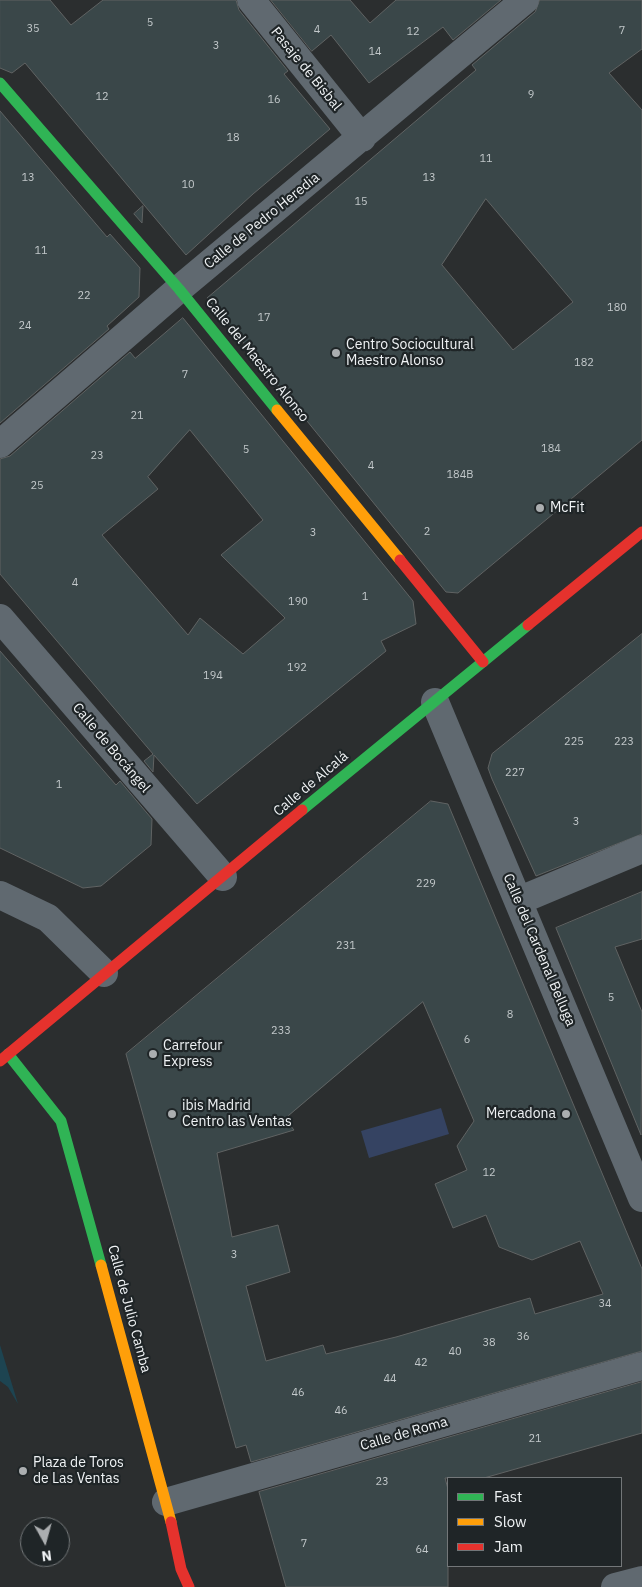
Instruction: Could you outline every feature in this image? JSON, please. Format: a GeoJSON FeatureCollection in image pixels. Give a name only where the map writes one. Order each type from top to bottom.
{"type":"FeatureCollection","features":[{"type":"Feature","properties":{"kind":"street","name":"Pasaje de Bisbal"},"geometry":{"type":"LineString","coordinates":[[251,0],[362,138]]}},
{"type":"Feature","properties":{"kind":"street","name":"Calle de Pedro Heredia"},"geometry":{"type":"LineString","coordinates":[[0,444],[179,289],[526,0]]}},
{"type":"Feature","properties":{"kind":"street","name":"Calle del Maestro Alonso"},"geometry":{"type":"LineString","coordinates":[[0,83],[179,289],[483,662]]}},
{"type":"Feature","properties":{"kind":"street","name":"Calle de Alcalá"},"geometry":{"type":"LineString","coordinates":[[4,1057],[642,532]]}},
{"type":"Feature","properties":{"kind":"street","name":"Calle de Bocángel"},"geometry":{"type":"LineString","coordinates":[[0,618],[223,877]]}},
{"type":"Feature","properties":{"kind":"street","name":"Calle del Cardenal Belluga"},"geometry":{"type":"LineString","coordinates":[[435,702],[518,901],[632,1142],[642,1198]]}},
{"type":"Feature","properties":{"kind":"street"},"geometry":{"type":"LineString","coordinates":[[518,901],[642,849]]}},
{"type":"Feature","properties":{"kind":"street"},"geometry":{"type":"LineString","coordinates":[[0,895],[48,918],[104,973]]}},
{"type":"Feature","properties":{"kind":"street","name":"Calle de Julio Camba"},"geometry":{"type":"LineString","coordinates":[[4,1057],[61,1121],[166,1502],[181,1569],[189,1587]]}},
{"type":"Feature","properties":{"kind":"street","name":"Calle de Roma"},"geometry":{"type":"LineString","coordinates":[[166,1502],[642,1366]]}},
{"type":"Feature","properties":{"kind":"street"},"geometry":{"type":"LineString","coordinates":[[615,1587],[642,1580]]}},
{"type":"Feature","properties":{"kind":"shaded area"},"geometry":{"type":"Polygon","coordinates":[[[441,1108],[449,1134],[369,1158],[361,1131],[441,1108]]]}},
{"type":"Feature","properties":{"kind":"shaded area"},"geometry":{"type":"Polygon","coordinates":[[[0,1345],[18,1404],[8,1387],[0,1381],[0,1345]]]}},
{"type":"Feature","properties":{"kind":"building"},"geometry":{"type":"Polygon","coordinates":[[[0,0],[50,0],[71,25],[103,0],[236,0],[239,10],[288,71],[284,74],[330,129],[253,194],[186,255],[25,63],[12,73],[0,68],[0,0]]]}},
{"type":"Feature","properties":{"kind":"building"},"geometry":{"type":"Polygon","coordinates":[[[271,0],[350,0],[370,23],[396,0],[501,0],[453,40],[443,27],[369,83],[331,35],[312,51],[271,0]]]}},
{"type":"Feature","properties":{"kind":"building"},"geometry":{"type":"Polygon","coordinates":[[[540,0],[642,0],[642,49],[609,73],[642,110],[642,440],[458,593],[446,592],[207,298],[476,70],[472,65],[535,12],[540,0]],[[486,199],[442,265],[513,350],[573,302],[486,199]]]}},
{"type":"Feature","properties":{"kind":"building"},"geometry":{"type":"Polygon","coordinates":[[[0,111],[107,237],[110,234],[140,268],[139,297],[107,326],[109,329],[0,423],[0,111]]]}},
{"type":"Feature","properties":{"kind":"building"},"geometry":{"type":"Polygon","coordinates":[[[143,206],[142,223],[134,214],[143,206]]]}},
{"type":"Feature","properties":{"kind":"building"},"geometry":{"type":"Polygon","coordinates":[[[183,318],[413,601],[416,624],[381,641],[386,651],[197,804],[154,755],[153,772],[144,761],[153,754],[0,574],[0,459],[10,456],[130,352],[135,358],[183,318]],[[190,430],[148,477],[158,489],[102,535],[188,635],[200,618],[243,654],[285,618],[221,555],[263,520],[190,430]]]}},
{"type":"Feature","properties":{"kind":"building"},"geometry":{"type":"Polygon","coordinates":[[[642,634],[642,834],[536,876],[488,768],[492,754],[642,634]]]}},
{"type":"Feature","properties":{"kind":"building"},"geometry":{"type":"Polygon","coordinates":[[[0,651],[116,785],[120,781],[152,819],[151,845],[101,886],[83,888],[0,848],[0,651]]]}},
{"type":"Feature","properties":{"kind":"building"},"geometry":{"type":"Polygon","coordinates":[[[431,801],[448,804],[642,1269],[642,1351],[251,1462],[246,1445],[236,1448],[126,1054],[431,801]],[[423,1002],[285,1119],[294,1130],[217,1153],[232,1237],[278,1225],[290,1272],[246,1286],[266,1361],[323,1345],[326,1354],[396,1337],[530,1298],[535,1314],[603,1294],[580,1241],[532,1260],[499,1247],[486,1215],[453,1228],[435,1184],[467,1170],[457,1146],[474,1121],[423,1002]]]}},
{"type":"Feature","properties":{"kind":"building"},"geometry":{"type":"Polygon","coordinates":[[[642,892],[642,939],[615,947],[642,1012],[641,1135],[556,928],[642,892]]]}},
{"type":"Feature","properties":{"kind":"building"},"geometry":{"type":"Polygon","coordinates":[[[642,1382],[642,1433],[488,1477],[445,1478],[447,1485],[448,1587],[286,1587],[259,1492],[642,1382]]]}},
{"type":"Feature","properties":{"kind":"traffic: fast"},"geometry":{"type":"LineString","coordinates":[[0,83],[179,289],[277,410]]}},
{"type":"Feature","properties":{"kind":"traffic: fast"},"geometry":{"type":"LineString","coordinates":[[302,810],[528,625]]}},
{"type":"Feature","properties":{"kind":"traffic: fast"},"geometry":{"type":"LineString","coordinates":[[8,1054],[61,1121],[101,1265]]}},
{"type":"Feature","properties":{"kind":"traffic: slow"},"geometry":{"type":"LineString","coordinates":[[277,410],[400,560]]}},
{"type":"Feature","properties":{"kind":"traffic: slow"},"geometry":{"type":"LineString","coordinates":[[101,1265],[171,1522]]}},
{"type":"Feature","properties":{"kind":"traffic: jam"},"geometry":{"type":"LineString","coordinates":[[528,625],[642,532]]}},
{"type":"Feature","properties":{"kind":"traffic: jam"},"geometry":{"type":"LineString","coordinates":[[400,560],[483,662]]}},
{"type":"Feature","properties":{"kind":"traffic: jam"},"geometry":{"type":"LineString","coordinates":[[0,1061],[302,810]]}},
{"type":"Feature","properties":{"kind":"traffic: jam"},"geometry":{"type":"LineString","coordinates":[[171,1522],[181,1569],[189,1587]]}},
{"type":"Feature","properties":{"kind":"place","name":"Centro Sociocultural Maestro Alonso"},"geometry":{"type":"Point","coordinates":[336,353]}},
{"type":"Feature","properties":{"kind":"place","name":"McFit"},"geometry":{"type":"Point","coordinates":[540,508]}},
{"type":"Feature","properties":{"kind":"place","name":"Carrefour Express"},"geometry":{"type":"Point","coordinates":[153,1054]}},
{"type":"Feature","properties":{"kind":"place","name":"ibis Madrid Centro las Ventas"},"geometry":{"type":"Point","coordinates":[172,1114]}},
{"type":"Feature","properties":{"kind":"place","name":"Mercadona"},"geometry":{"type":"Point","coordinates":[566,1114]}},
{"type":"Feature","properties":{"kind":"place","name":"Plaza de Toros de Las Ventas"},"geometry":{"type":"Point","coordinates":[23,1471]}}]}
